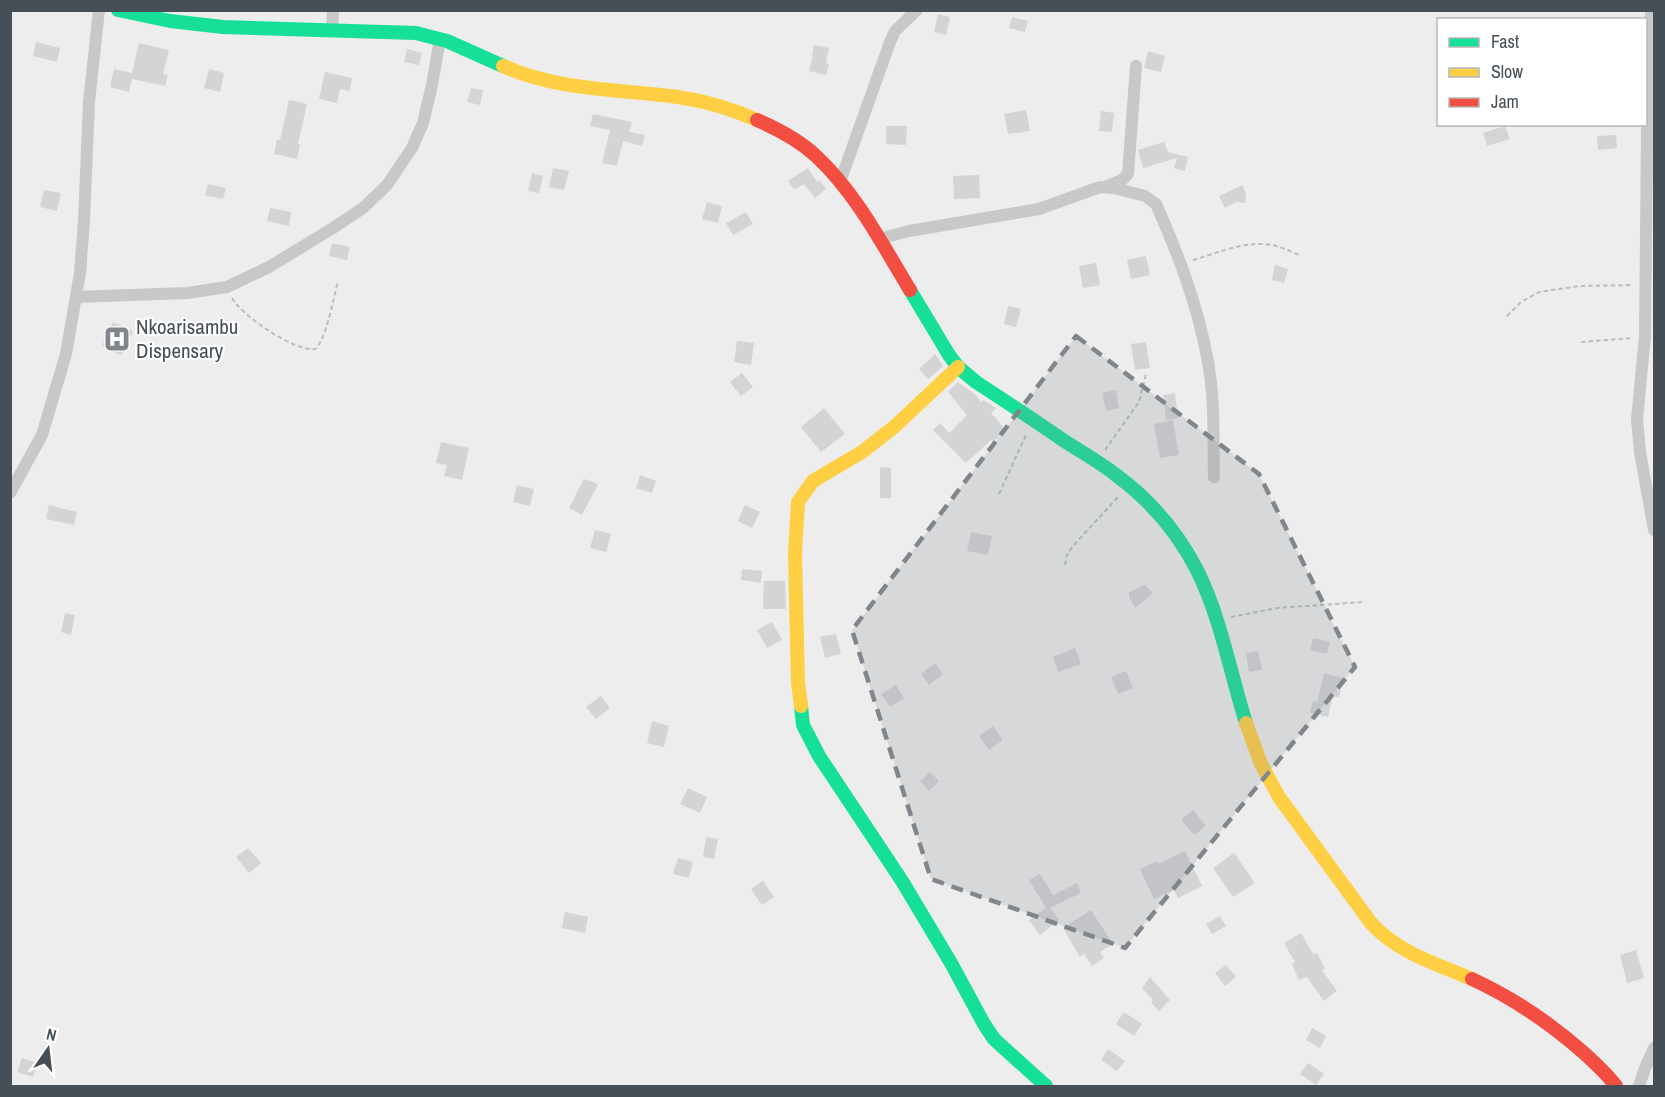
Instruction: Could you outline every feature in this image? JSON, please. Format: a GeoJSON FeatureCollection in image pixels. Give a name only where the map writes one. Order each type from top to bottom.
{"type":"FeatureCollection","features":[{"type":"Feature","properties":{"kind":"street"},"geometry":{"type":"LineString","coordinates":[[10,494],[46,423],[66,354],[80,273],[89,102],[99,10]]}},
{"type":"Feature","properties":{"kind":"street"},"geometry":{"type":"LineString","coordinates":[[118,10],[140,17],[180,24],[416,33],[440,39],[537,79],[575,87],[693,100],[760,120],[813,153],[831,171],[860,209],[958,367],[976,382],[1117,475],[1167,524],[1204,585],[1217,620],[1241,709],[1261,765],[1277,796],[1355,903],[1378,930],[1398,947],[1419,958],[1447,968],[1505,995],[1576,1046],[1616,1086]]}},
{"type":"Feature","properties":{"kind":"street"},"geometry":{"type":"LineString","coordinates":[[332,30],[333,10]]}},
{"type":"Feature","properties":{"kind":"street"},"geometry":{"type":"LineString","coordinates":[[840,182],[890,42],[895,31],[917,10]]}},
{"type":"Feature","properties":{"kind":"street"},"geometry":{"type":"LineString","coordinates":[[1647,93],[1648,29],[1652,10]]}},
{"type":"Feature","properties":{"kind":"street"},"geometry":{"type":"LineString","coordinates":[[76,297],[187,293],[227,287],[269,267],[363,208],[387,184],[412,148],[423,123],[440,39]]}},
{"type":"Feature","properties":{"kind":"street"},"geometry":{"type":"LineString","coordinates":[[878,238],[1039,209],[1122,180],[1128,174],[1136,66]]}},
{"type":"Feature","properties":{"kind":"street"},"geometry":{"type":"LineString","coordinates":[[1646,126],[1645,336],[1637,419],[1640,452],[1654,530]]}},
{"type":"Feature","properties":{"kind":"street"},"geometry":{"type":"LineString","coordinates":[[1106,186],[1145,196],[1156,204],[1182,264],[1195,306],[1208,364],[1212,395],[1214,477]]}},
{"type":"Feature","properties":{"kind":"street"},"geometry":{"type":"LineString","coordinates":[[958,367],[894,427],[869,446],[813,481],[798,501],[795,553],[801,716],[803,725],[819,756],[902,881],[989,1032],[1008,1053],[1046,1086]]}},
{"type":"Feature","properties":{"kind":"street"},"geometry":{"type":"LineString","coordinates":[[1639,1086],[1654,1048]]}},
{"type":"Feature","properties":{"kind":"path"},"geometry":{"type":"LineString","coordinates":[[1182,264],[1249,245],[1269,244],[1299,255]]}},
{"type":"Feature","properties":{"kind":"path"},"geometry":{"type":"LineString","coordinates":[[227,287],[234,302],[257,322],[294,345],[315,350],[319,346],[338,280]]}},
{"type":"Feature","properties":{"kind":"path"},"geometry":{"type":"LineString","coordinates":[[1506,316],[1521,302],[1539,292],[1580,286],[1644,284]]}},
{"type":"Feature","properties":{"kind":"path"},"geometry":{"type":"LineString","coordinates":[[1581,342],[1645,336]]}},
{"type":"Feature","properties":{"kind":"path"},"geometry":{"type":"LineString","coordinates":[[1097,462],[1137,407],[1146,374]]}},
{"type":"Feature","properties":{"kind":"path"},"geometry":{"type":"LineString","coordinates":[[999,494],[1033,418]]}},
{"type":"Feature","properties":{"kind":"path"},"geometry":{"type":"LineString","coordinates":[[1065,565],[1072,547],[1129,485]]}},
{"type":"Feature","properties":{"kind":"path"},"geometry":{"type":"LineString","coordinates":[[1217,620],[1277,608],[1362,602]]}},
{"type":"Feature","properties":{"kind":"highlighted area"},"geometry":{"type":"Polygon","coordinates":[[[1076,336],[1259,474],[1355,667],[1125,948],[931,879],[852,630],[1076,336]]]}},
{"type":"Feature","properties":{"kind":"building"},"geometry":{"type":"Polygon","coordinates":[[[938,14],[950,17],[946,35],[934,32],[938,14]]]}},
{"type":"Feature","properties":{"kind":"building"},"geometry":{"type":"Polygon","coordinates":[[[1012,17],[1028,21],[1025,32],[1009,28],[1012,17]]]}},
{"type":"Feature","properties":{"kind":"building"},"geometry":{"type":"Polygon","coordinates":[[[36,42],[60,48],[57,62],[33,56],[36,42]]]}},
{"type":"Feature","properties":{"kind":"building"},"geometry":{"type":"Polygon","coordinates":[[[139,43],[169,50],[163,74],[168,75],[165,86],[132,79],[129,92],[110,87],[114,69],[132,73],[139,43]]]}},
{"type":"Feature","properties":{"kind":"building"},"geometry":{"type":"Polygon","coordinates":[[[814,45],[829,48],[826,75],[809,71],[814,45]]]}},
{"type":"Feature","properties":{"kind":"building"},"geometry":{"type":"Polygon","coordinates":[[[407,49],[422,53],[419,65],[404,62],[407,49]]]}},
{"type":"Feature","properties":{"kind":"building"},"geometry":{"type":"Polygon","coordinates":[[[1148,51],[1165,56],[1161,72],[1144,68],[1148,51]]]}},
{"type":"Feature","properties":{"kind":"building"},"geometry":{"type":"Polygon","coordinates":[[[209,69],[224,73],[220,92],[204,88],[209,69]]]}},
{"type":"Feature","properties":{"kind":"building"},"geometry":{"type":"Polygon","coordinates":[[[325,72],[352,78],[350,91],[340,89],[337,103],[319,99],[325,72]]]}},
{"type":"Feature","properties":{"kind":"building"},"geometry":{"type":"Polygon","coordinates":[[[471,88],[483,90],[480,105],[467,102],[471,88]]]}},
{"type":"Feature","properties":{"kind":"building"},"geometry":{"type":"Polygon","coordinates":[[[289,100],[307,104],[297,159],[274,154],[277,139],[280,140],[289,100]]]}},
{"type":"Feature","properties":{"kind":"building"},"geometry":{"type":"Polygon","coordinates":[[[1026,110],[1030,131],[1008,134],[1004,114],[1026,110]]]}},
{"type":"Feature","properties":{"kind":"building"},"geometry":{"type":"Polygon","coordinates":[[[1101,111],[1114,113],[1112,132],[1099,131],[1101,111]]]}},
{"type":"Feature","properties":{"kind":"building"},"geometry":{"type":"Polygon","coordinates":[[[593,114],[632,122],[629,132],[645,135],[642,146],[623,141],[617,166],[602,163],[610,130],[590,126],[593,114]]]}},
{"type":"Feature","properties":{"kind":"building"},"geometry":{"type":"Polygon","coordinates":[[[886,126],[907,126],[906,145],[886,144],[886,126]]]}},
{"type":"Feature","properties":{"kind":"building"},"geometry":{"type":"Polygon","coordinates":[[[1505,126],[1510,139],[1487,146],[1483,133],[1505,126]]]}},
{"type":"Feature","properties":{"kind":"building"},"geometry":{"type":"Polygon","coordinates":[[[1616,135],[1617,148],[1598,150],[1597,136],[1616,135]]]}},
{"type":"Feature","properties":{"kind":"building"},"geometry":{"type":"Polygon","coordinates":[[[1164,142],[1168,152],[1188,157],[1185,171],[1174,168],[1177,158],[1143,168],[1138,150],[1164,142]]]}},
{"type":"Feature","properties":{"kind":"building"},"geometry":{"type":"Polygon","coordinates":[[[553,168],[569,171],[564,190],[549,187],[553,168]]]}},
{"type":"Feature","properties":{"kind":"building"},"geometry":{"type":"Polygon","coordinates":[[[808,168],[817,182],[819,180],[826,189],[815,198],[804,184],[794,190],[788,181],[808,168]]]}},
{"type":"Feature","properties":{"kind":"building"},"geometry":{"type":"Polygon","coordinates":[[[532,173],[543,176],[539,193],[528,191],[532,173]]]}},
{"type":"Feature","properties":{"kind":"building"},"geometry":{"type":"Polygon","coordinates":[[[979,175],[980,198],[954,199],[953,176],[979,175]]]}},
{"type":"Feature","properties":{"kind":"building"},"geometry":{"type":"Polygon","coordinates":[[[208,184],[226,188],[223,199],[205,195],[208,184]]]}},
{"type":"Feature","properties":{"kind":"building"},"geometry":{"type":"Polygon","coordinates":[[[1242,185],[1246,193],[1245,203],[1236,202],[1225,208],[1219,196],[1242,185]]]}},
{"type":"Feature","properties":{"kind":"building"},"geometry":{"type":"Polygon","coordinates":[[[44,190],[61,193],[57,211],[40,207],[44,190]]]}},
{"type":"Feature","properties":{"kind":"building"},"geometry":{"type":"Polygon","coordinates":[[[707,202],[722,206],[718,223],[702,219],[707,202]]]}},
{"type":"Feature","properties":{"kind":"building"},"geometry":{"type":"Polygon","coordinates":[[[270,208],[291,212],[289,226],[267,221],[270,208]]]}},
{"type":"Feature","properties":{"kind":"building"},"geometry":{"type":"Polygon","coordinates":[[[746,212],[753,224],[733,235],[726,223],[746,212]]]}},
{"type":"Feature","properties":{"kind":"building"},"geometry":{"type":"Polygon","coordinates":[[[332,243],[350,247],[347,260],[329,256],[332,243]]]}},
{"type":"Feature","properties":{"kind":"building"},"geometry":{"type":"Polygon","coordinates":[[[1146,256],[1150,275],[1131,279],[1127,260],[1146,256]]]}},
{"type":"Feature","properties":{"kind":"building"},"geometry":{"type":"Polygon","coordinates":[[[1096,263],[1100,285],[1083,288],[1079,266],[1096,263]]]}},
{"type":"Feature","properties":{"kind":"building"},"geometry":{"type":"Polygon","coordinates":[[[1275,265],[1288,269],[1284,283],[1272,280],[1275,265]]]}},
{"type":"Feature","properties":{"kind":"building"},"geometry":{"type":"Polygon","coordinates":[[[1008,306],[1021,309],[1016,327],[1004,324],[1008,306]]]}},
{"type":"Feature","properties":{"kind":"building","name":"Nkoarisambu Dispensary"},"geometry":{"type":"Polygon","coordinates":[[[113,322],[133,331],[121,355],[102,346],[113,322]]]}},
{"type":"Feature","properties":{"kind":"building"},"geometry":{"type":"Polygon","coordinates":[[[737,341],[754,343],[751,365],[734,362],[737,341]]]}},
{"type":"Feature","properties":{"kind":"building"},"geometry":{"type":"Polygon","coordinates":[[[1146,342],[1150,368],[1135,370],[1131,344],[1146,342]]]}},
{"type":"Feature","properties":{"kind":"building"},"geometry":{"type":"Polygon","coordinates":[[[935,354],[943,366],[928,379],[919,369],[935,354]]]}},
{"type":"Feature","properties":{"kind":"building"},"geometry":{"type":"Polygon","coordinates":[[[742,373],[753,387],[741,396],[730,382],[742,373]]]}},
{"type":"Feature","properties":{"kind":"building"},"geometry":{"type":"Polygon","coordinates":[[[958,382],[976,395],[981,402],[983,400],[996,408],[991,413],[1006,430],[993,442],[991,440],[966,463],[933,430],[940,423],[949,433],[967,415],[948,392],[958,382]]]}},
{"type":"Feature","properties":{"kind":"building"},"geometry":{"type":"Polygon","coordinates":[[[1116,390],[1119,408],[1106,411],[1102,393],[1116,390]]]}},
{"type":"Feature","properties":{"kind":"building"},"geometry":{"type":"Polygon","coordinates":[[[1175,393],[1178,418],[1166,420],[1163,395],[1175,393]]]}},
{"type":"Feature","properties":{"kind":"building"},"geometry":{"type":"Polygon","coordinates":[[[824,408],[845,434],[821,452],[801,427],[824,408]]]}},
{"type":"Feature","properties":{"kind":"building"},"geometry":{"type":"Polygon","coordinates":[[[1173,420],[1179,455],[1160,458],[1154,424],[1173,420]]]}},
{"type":"Feature","properties":{"kind":"building"},"geometry":{"type":"Polygon","coordinates":[[[441,442],[469,448],[462,480],[444,476],[447,465],[436,463],[441,442]]]}},
{"type":"Feature","properties":{"kind":"building"},"geometry":{"type":"Polygon","coordinates":[[[880,467],[891,468],[891,498],[880,498],[880,467]]]}},
{"type":"Feature","properties":{"kind":"building"},"geometry":{"type":"Polygon","coordinates":[[[640,475],[656,481],[652,493],[636,488],[640,475]]]}},
{"type":"Feature","properties":{"kind":"building"},"geometry":{"type":"Polygon","coordinates":[[[584,479],[598,484],[582,515],[569,508],[584,479]]]}},
{"type":"Feature","properties":{"kind":"building"},"geometry":{"type":"Polygon","coordinates":[[[517,485],[534,489],[530,506],[513,502],[517,485]]]}},
{"type":"Feature","properties":{"kind":"building"},"geometry":{"type":"Polygon","coordinates":[[[49,505],[77,512],[74,525],[46,519],[49,505]]]}},
{"type":"Feature","properties":{"kind":"building"},"geometry":{"type":"Polygon","coordinates":[[[745,505],[760,512],[752,528],[738,521],[745,505]]]}},
{"type":"Feature","properties":{"kind":"building"},"geometry":{"type":"Polygon","coordinates":[[[595,530],[611,534],[606,552],[590,548],[595,530]]]}},
{"type":"Feature","properties":{"kind":"building"},"geometry":{"type":"Polygon","coordinates":[[[971,532],[992,536],[988,555],[967,551],[971,532]]]}},
{"type":"Feature","properties":{"kind":"building"},"geometry":{"type":"Polygon","coordinates":[[[742,569],[762,571],[761,583],[741,580],[742,569]]]}},
{"type":"Feature","properties":{"kind":"building"},"geometry":{"type":"Polygon","coordinates":[[[764,581],[785,581],[786,609],[763,609],[764,581]]]}},
{"type":"Feature","properties":{"kind":"building"},"geometry":{"type":"Polygon","coordinates":[[[1145,585],[1153,593],[1135,608],[1129,592],[1145,585]]]}},
{"type":"Feature","properties":{"kind":"building"},"geometry":{"type":"Polygon","coordinates":[[[65,613],[75,615],[71,635],[61,632],[65,613]]]}},
{"type":"Feature","properties":{"kind":"building"},"geometry":{"type":"Polygon","coordinates":[[[772,622],[782,640],[767,648],[757,630],[772,622]]]}},
{"type":"Feature","properties":{"kind":"building"},"geometry":{"type":"Polygon","coordinates":[[[836,634],[841,654],[825,658],[820,637],[836,634]]]}},
{"type":"Feature","properties":{"kind":"building"},"geometry":{"type":"Polygon","coordinates":[[[1313,638],[1330,642],[1327,654],[1310,650],[1313,638]]]}},
{"type":"Feature","properties":{"kind":"building"},"geometry":{"type":"Polygon","coordinates":[[[1075,648],[1081,664],[1058,672],[1053,657],[1075,648]]]}},
{"type":"Feature","properties":{"kind":"building"},"geometry":{"type":"Polygon","coordinates":[[[1258,651],[1262,670],[1249,672],[1246,653],[1258,651]]]}},
{"type":"Feature","properties":{"kind":"building"},"geometry":{"type":"Polygon","coordinates":[[[935,663],[943,674],[929,685],[921,674],[935,663]]]}},
{"type":"Feature","properties":{"kind":"building"},"geometry":{"type":"Polygon","coordinates":[[[1126,671],[1133,688],[1118,694],[1111,677],[1126,671]]]}},
{"type":"Feature","properties":{"kind":"building"},"geometry":{"type":"Polygon","coordinates":[[[1324,673],[1343,678],[1339,698],[1333,696],[1328,717],[1310,713],[1313,701],[1317,702],[1324,673]]]}},
{"type":"Feature","properties":{"kind":"building"},"geometry":{"type":"Polygon","coordinates":[[[896,685],[904,698],[890,707],[881,694],[896,685]]]}},
{"type":"Feature","properties":{"kind":"building"},"geometry":{"type":"Polygon","coordinates":[[[601,696],[610,708],[596,719],[586,707],[601,696]]]}},
{"type":"Feature","properties":{"kind":"building"},"geometry":{"type":"Polygon","coordinates":[[[652,721],[669,726],[664,747],[647,743],[652,721]]]}},
{"type":"Feature","properties":{"kind":"building"},"geometry":{"type":"Polygon","coordinates":[[[993,726],[1003,740],[989,750],[979,736],[993,726]]]}},
{"type":"Feature","properties":{"kind":"building"},"geometry":{"type":"Polygon","coordinates":[[[930,772],[939,781],[929,791],[920,781],[930,772]]]}},
{"type":"Feature","properties":{"kind":"building"},"geometry":{"type":"Polygon","coordinates":[[[688,788],[707,797],[700,813],[680,804],[688,788]]]}},
{"type":"Feature","properties":{"kind":"building"},"geometry":{"type":"Polygon","coordinates":[[[1193,810],[1206,826],[1194,835],[1181,820],[1193,810]]]}},
{"type":"Feature","properties":{"kind":"building"},"geometry":{"type":"Polygon","coordinates":[[[706,837],[718,839],[714,859],[703,857],[706,837]]]}},
{"type":"Feature","properties":{"kind":"building"},"geometry":{"type":"Polygon","coordinates":[[[248,848],[261,863],[249,873],[236,857],[248,848]]]}},
{"type":"Feature","properties":{"kind":"building"},"geometry":{"type":"Polygon","coordinates":[[[1185,851],[1202,886],[1178,898],[1174,890],[1154,899],[1140,869],[1157,861],[1158,864],[1185,851]]]}},
{"type":"Feature","properties":{"kind":"building"},"geometry":{"type":"Polygon","coordinates":[[[1234,853],[1255,883],[1233,897],[1213,868],[1234,853]]]}},
{"type":"Feature","properties":{"kind":"building"},"geometry":{"type":"Polygon","coordinates":[[[678,858],[693,862],[689,878],[673,874],[678,858]]]}},
{"type":"Feature","properties":{"kind":"building"},"geometry":{"type":"Polygon","coordinates":[[[1040,874],[1053,895],[1077,883],[1081,893],[1050,908],[1059,920],[1040,935],[1029,920],[1046,908],[1029,880],[1040,874]]]}},
{"type":"Feature","properties":{"kind":"building"},"geometry":{"type":"Polygon","coordinates":[[[763,881],[774,897],[762,905],[751,889],[763,881]]]}},
{"type":"Feature","properties":{"kind":"building"},"geometry":{"type":"Polygon","coordinates":[[[1091,910],[1113,944],[1100,952],[1104,958],[1092,966],[1084,954],[1080,957],[1063,928],[1091,910]]]}},
{"type":"Feature","properties":{"kind":"building"},"geometry":{"type":"Polygon","coordinates":[[[565,912],[588,917],[585,933],[562,928],[565,912]]]}},
{"type":"Feature","properties":{"kind":"building"},"geometry":{"type":"Polygon","coordinates":[[[1220,916],[1226,926],[1212,934],[1206,924],[1220,916]]]}},
{"type":"Feature","properties":{"kind":"building"},"geometry":{"type":"Polygon","coordinates":[[[1301,933],[1313,954],[1317,953],[1325,969],[1322,970],[1337,991],[1324,1001],[1307,977],[1299,980],[1292,964],[1295,962],[1284,943],[1301,933]]]}},
{"type":"Feature","properties":{"kind":"building"},"geometry":{"type":"Polygon","coordinates":[[[1636,950],[1644,978],[1627,983],[1620,955],[1636,950]]]}},
{"type":"Feature","properties":{"kind":"building"},"geometry":{"type":"Polygon","coordinates":[[[1226,965],[1236,977],[1225,986],[1215,973],[1226,965]]]}},
{"type":"Feature","properties":{"kind":"building"},"geometry":{"type":"Polygon","coordinates":[[[1150,977],[1170,1000],[1159,1011],[1142,988],[1150,977]]]}},
{"type":"Feature","properties":{"kind":"building"},"geometry":{"type":"Polygon","coordinates":[[[1124,1012],[1142,1024],[1134,1036],[1116,1024],[1124,1012]]]}},
{"type":"Feature","properties":{"kind":"building"},"geometry":{"type":"Polygon","coordinates":[[[1312,1028],[1326,1036],[1320,1048],[1306,1040],[1312,1028]]]}},
{"type":"Feature","properties":{"kind":"building"},"geometry":{"type":"Polygon","coordinates":[[[1108,1049],[1125,1061],[1117,1071],[1101,1060],[1108,1049]]]}},
{"type":"Feature","properties":{"kind":"building"},"geometry":{"type":"Polygon","coordinates":[[[22,1058],[38,1063],[33,1077],[17,1072],[22,1058]]]}},
{"type":"Feature","properties":{"kind":"building"},"geometry":{"type":"Polygon","coordinates":[[[1308,1063],[1324,1074],[1316,1085],[1300,1074],[1308,1063]]]}},
{"type":"Feature","properties":{"kind":"traffic: fast"},"geometry":{"type":"LineString","coordinates":[[118,10],[170,21],[223,27],[416,33],[447,41],[503,66]]}},
{"type":"Feature","properties":{"kind":"traffic: fast"},"geometry":{"type":"LineString","coordinates":[[910,290],[958,367],[976,382],[1110,470],[1140,495],[1173,531],[1198,572],[1206,590],[1246,723]]}},
{"type":"Feature","properties":{"kind":"traffic: fast"},"geometry":{"type":"LineString","coordinates":[[801,706],[803,725],[819,756],[902,881],[984,1024],[994,1039],[1046,1086]]}},
{"type":"Feature","properties":{"kind":"traffic: slow"},"geometry":{"type":"LineString","coordinates":[[503,66],[567,85],[698,101],[757,120]]}},
{"type":"Feature","properties":{"kind":"traffic: slow"},"geometry":{"type":"LineString","coordinates":[[801,706],[798,683],[795,553],[798,502],[813,481],[862,452],[894,427],[958,367]]}},
{"type":"Feature","properties":{"kind":"traffic: slow"},"geometry":{"type":"LineString","coordinates":[[1246,723],[1261,764],[1279,797],[1371,923],[1406,950],[1472,979]]}},
{"type":"Feature","properties":{"kind":"traffic: jam"},"geometry":{"type":"LineString","coordinates":[[757,120],[795,140],[830,170],[868,220],[910,290]]}},
{"type":"Feature","properties":{"kind":"traffic: jam"},"geometry":{"type":"LineString","coordinates":[[1472,979],[1502,994],[1558,1031],[1584,1053],[1616,1086]]}},
{"type":"Feature","properties":{"kind":"place","name":"Nkoarisambu Dispensary"},"geometry":{"type":"Point","coordinates":[117,339]}}]}
